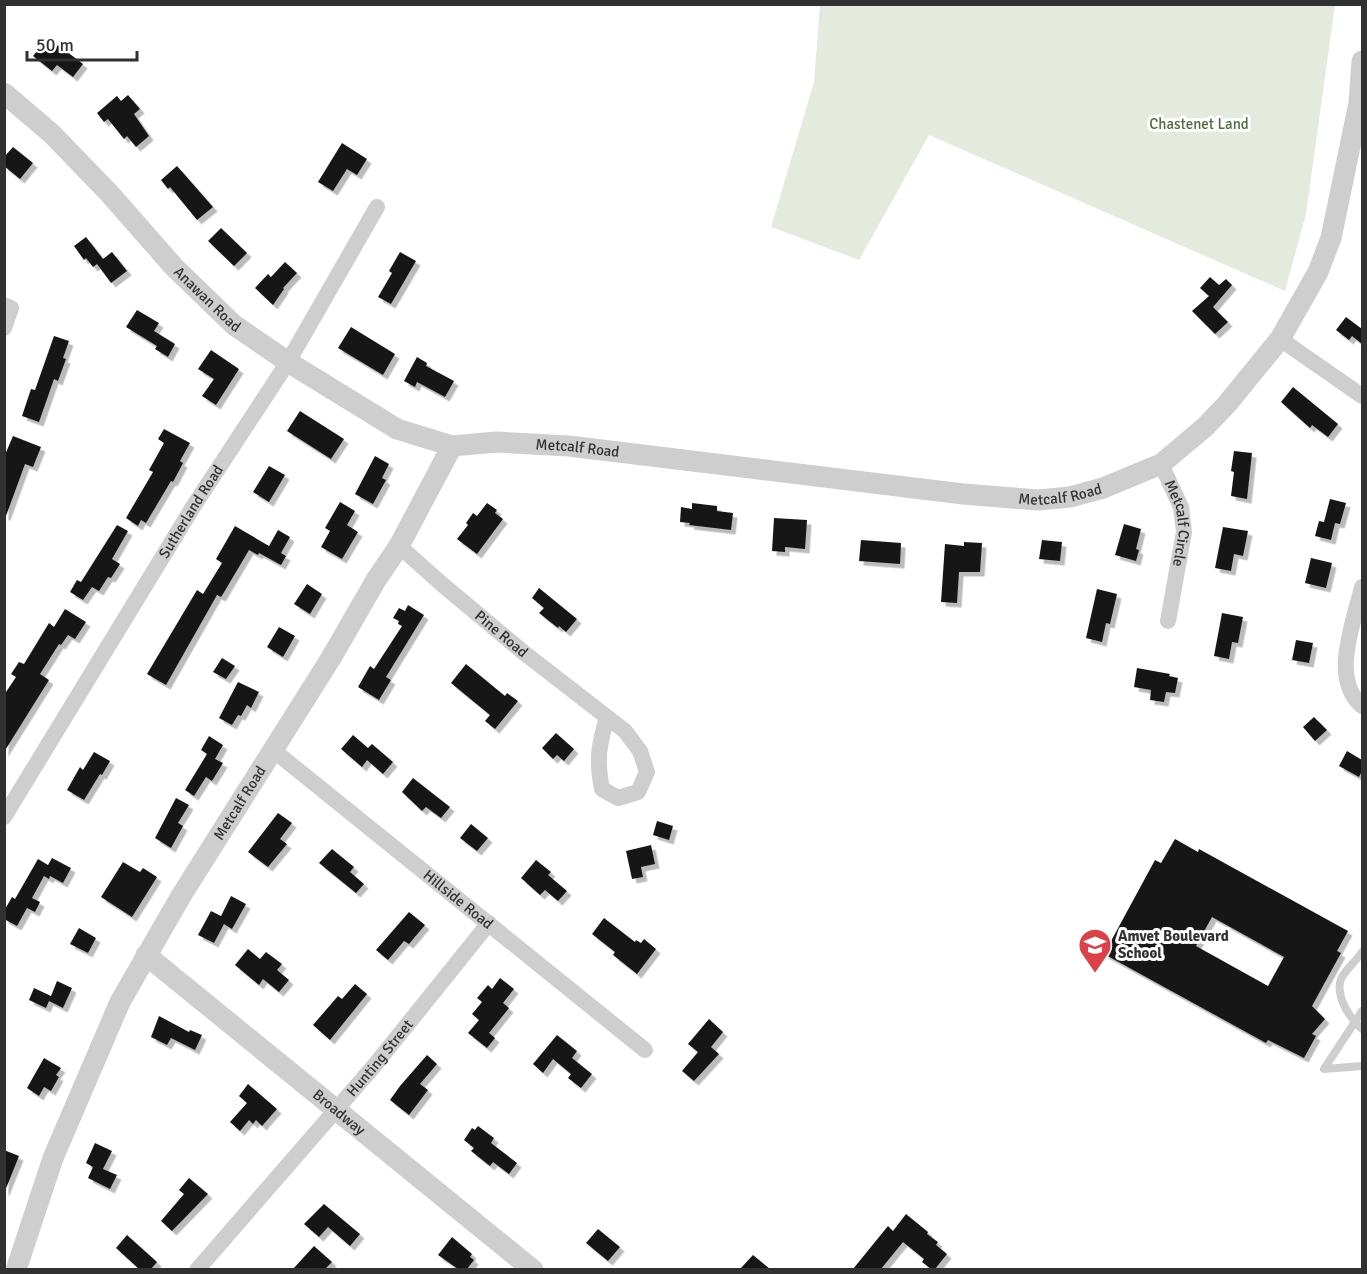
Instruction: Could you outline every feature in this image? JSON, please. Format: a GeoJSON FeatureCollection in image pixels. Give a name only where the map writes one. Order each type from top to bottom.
{"type":"FeatureCollection","features":[{"type":"Feature","properties":{"kind":"street","name":"Metcalf Road"},"geometry":{"type":"LineString","coordinates":[[16,1269],[61,1139],[120,1002],[146,956],[331,658],[376,580],[399,546],[452,446],[496,442],[569,446],[963,494],[1038,500],[1070,497],[1103,488],[1161,464],[1205,427],[1227,404],[1280,339],[1318,272],[1331,238],[1359,103],[1362,61]]}},
{"type":"Feature","properties":{"kind":"street","name":"Anawan Road"},"geometry":{"type":"LineString","coordinates":[[4,93],[52,134],[210,303],[234,325],[288,362],[397,429],[452,446]]}},
{"type":"Feature","properties":{"kind":"street","name":"Sutherland Road"},"geometry":{"type":"LineString","coordinates":[[4,817],[193,507],[288,362],[377,207]]}},
{"type":"Feature","properties":{"kind":"street"},"geometry":{"type":"LineString","coordinates":[[4,328],[8,307]]}},
{"type":"Feature","properties":{"kind":"street"},"geometry":{"type":"LineString","coordinates":[[1280,339],[1362,396]]}},
{"type":"Feature","properties":{"kind":"street","name":"Metcalf Circle"},"geometry":{"type":"LineString","coordinates":[[1161,464],[1181,507],[1184,532],[1168,621]]}},
{"type":"Feature","properties":{"kind":"street","name":"Pine Road"},"geometry":{"type":"LineString","coordinates":[[399,546],[523,652],[607,717]]}},
{"type":"Feature","properties":{"kind":"street"},"geometry":{"type":"LineString","coordinates":[[1362,587],[1346,657],[1349,689],[1362,706]]}},
{"type":"Feature","properties":{"kind":"street","name":"Hillside Road"},"geometry":{"type":"LineString","coordinates":[[273,750],[645,1050]]}},
{"type":"Feature","properties":{"kind":"street","name":"Hunting Street"},"geometry":{"type":"LineString","coordinates":[[196,1269],[374,1066],[489,923]]}},
{"type":"Feature","properties":{"kind":"street","name":"Broadway"},"geometry":{"type":"LineString","coordinates":[[146,956],[337,1109],[521,1266]]}},
{"type":"Feature","properties":{"kind":"lane"},"geometry":{"type":"LineString","coordinates":[[1362,952],[1341,979],[1341,1001],[1354,1022],[1362,1029]]}},
{"type":"Feature","properties":{"kind":"lane"},"geometry":{"type":"LineString","coordinates":[[1362,1011],[1324,1069],[1362,1066]]}},
{"type":"Feature","properties":{"kind":"green space","name":"Chastenet Land"},"geometry":{"type":"Polygon","coordinates":[[[820,5],[1335,5],[1306,214],[1285,291],[929,135],[859,260],[771,227],[814,82],[820,5]]]}},
{"type":"Feature","properties":{"kind":"building"},"geometry":{"type":"Polygon","coordinates":[[[45,41],[55,49],[58,45],[83,64],[73,77],[57,65],[52,71],[33,56],[45,41]]]}},
{"type":"Feature","properties":{"kind":"building"},"geometry":{"type":"Polygon","coordinates":[[[128,95],[140,109],[134,114],[149,136],[136,147],[127,136],[124,139],[108,119],[104,122],[97,113],[117,96],[121,101],[128,95]]]}},
{"type":"Feature","properties":{"kind":"building"},"geometry":{"type":"Polygon","coordinates":[[[342,143],[367,159],[357,175],[347,169],[333,191],[318,182],[342,143]]]}},
{"type":"Feature","properties":{"kind":"building"},"geometry":{"type":"Polygon","coordinates":[[[13,147],[33,163],[20,179],[4,166],[4,157],[13,147]]]}},
{"type":"Feature","properties":{"kind":"building"},"geometry":{"type":"Polygon","coordinates":[[[177,166],[213,207],[197,220],[170,187],[168,189],[161,180],[177,166]]]}},
{"type":"Feature","properties":{"kind":"building"},"geometry":{"type":"Polygon","coordinates":[[[221,228],[247,253],[234,266],[208,241],[221,228]]]}},
{"type":"Feature","properties":{"kind":"building"},"geometry":{"type":"Polygon","coordinates":[[[86,237],[103,259],[112,252],[127,271],[111,283],[97,264],[93,267],[86,258],[84,260],[74,246],[86,237]]]}},
{"type":"Feature","properties":{"kind":"building"},"geometry":{"type":"Polygon","coordinates":[[[400,252],[416,261],[391,304],[378,297],[392,273],[389,271],[400,252]]]}},
{"type":"Feature","properties":{"kind":"building"},"geometry":{"type":"Polygon","coordinates":[[[285,262],[297,273],[283,288],[273,305],[255,288],[268,274],[271,277],[285,262]]]}},
{"type":"Feature","properties":{"kind":"building"},"geometry":{"type":"Polygon","coordinates":[[[1210,277],[1219,285],[1226,279],[1232,285],[1213,307],[1228,322],[1215,334],[1192,311],[1209,296],[1200,288],[1210,277]]]}},
{"type":"Feature","properties":{"kind":"building"},"geometry":{"type":"Polygon","coordinates":[[[137,310],[159,323],[154,331],[175,344],[168,357],[155,349],[157,346],[126,327],[137,310]]]}},
{"type":"Feature","properties":{"kind":"building"},"geometry":{"type":"Polygon","coordinates":[[[1346,317],[1362,329],[1362,344],[1352,336],[1349,340],[1336,330],[1346,317]]]}},
{"type":"Feature","properties":{"kind":"building"},"geometry":{"type":"Polygon","coordinates":[[[351,327],[395,354],[383,375],[338,348],[351,327]]]}},
{"type":"Feature","properties":{"kind":"building"},"geometry":{"type":"Polygon","coordinates":[[[54,336],[69,341],[63,358],[66,359],[58,381],[54,379],[39,422],[22,416],[31,389],[35,390],[54,336]]]}},
{"type":"Feature","properties":{"kind":"building"},"geometry":{"type":"Polygon","coordinates":[[[211,350],[239,369],[216,405],[202,396],[214,379],[198,369],[211,350]]]}},
{"type":"Feature","properties":{"kind":"building"},"geometry":{"type":"Polygon","coordinates":[[[417,357],[427,363],[426,366],[454,381],[445,397],[417,382],[415,387],[404,381],[417,357]]]}},
{"type":"Feature","properties":{"kind":"building"},"geometry":{"type":"Polygon","coordinates":[[[1293,387],[1338,424],[1328,437],[1312,425],[1310,428],[1281,402],[1293,387]]]}},
{"type":"Feature","properties":{"kind":"building"},"geometry":{"type":"Polygon","coordinates":[[[300,411],[344,439],[331,459],[287,431],[300,411]]]}},
{"type":"Feature","properties":{"kind":"building"},"geometry":{"type":"Polygon","coordinates":[[[164,429],[190,443],[180,461],[183,463],[173,482],[171,481],[146,523],[141,520],[138,526],[126,518],[153,472],[149,470],[164,443],[158,439],[164,429]]]}},
{"type":"Feature","properties":{"kind":"building"},"geometry":{"type":"Polygon","coordinates":[[[13,436],[41,447],[33,467],[25,464],[6,516],[4,516],[4,457],[13,436]]]}},
{"type":"Feature","properties":{"kind":"building"},"geometry":{"type":"Polygon","coordinates":[[[1234,451],[1252,453],[1247,499],[1231,496],[1234,451]]]}},
{"type":"Feature","properties":{"kind":"building"},"geometry":{"type":"Polygon","coordinates":[[[375,456],[389,464],[382,478],[386,480],[373,504],[355,494],[375,456]]]}},
{"type":"Feature","properties":{"kind":"building"},"geometry":{"type":"Polygon","coordinates":[[[269,466],[285,475],[269,502],[253,492],[269,466]]]}},
{"type":"Feature","properties":{"kind":"building"},"geometry":{"type":"Polygon","coordinates":[[[1330,499],[1346,503],[1340,524],[1335,523],[1331,540],[1315,536],[1319,521],[1324,522],[1330,499]]]}},
{"type":"Feature","properties":{"kind":"building"},"geometry":{"type":"Polygon","coordinates":[[[340,502],[355,511],[347,525],[358,532],[342,559],[321,547],[330,531],[325,528],[340,502]]]}},
{"type":"Feature","properties":{"kind":"building"},"geometry":{"type":"Polygon","coordinates":[[[487,503],[497,510],[495,513],[503,519],[477,554],[457,539],[468,525],[466,523],[473,513],[477,516],[487,503]]]}},
{"type":"Feature","properties":{"kind":"building"},"geometry":{"type":"Polygon","coordinates":[[[692,503],[717,506],[717,511],[733,513],[731,530],[680,522],[681,507],[692,509],[692,503]]]}},
{"type":"Feature","properties":{"kind":"building"},"geometry":{"type":"Polygon","coordinates":[[[774,518],[807,520],[805,549],[785,547],[785,552],[772,551],[774,518]]]}},
{"type":"Feature","properties":{"kind":"building"},"geometry":{"type":"Polygon","coordinates":[[[1124,524],[1141,529],[1136,549],[1139,550],[1136,561],[1115,555],[1124,524]]]}},
{"type":"Feature","properties":{"kind":"building"},"geometry":{"type":"Polygon","coordinates":[[[117,525],[128,531],[112,559],[120,564],[99,591],[92,587],[83,600],[70,592],[77,580],[81,582],[117,525]]]}},
{"type":"Feature","properties":{"kind":"building"},"geometry":{"type":"Polygon","coordinates":[[[235,526],[269,546],[278,530],[290,537],[281,553],[286,556],[281,565],[249,550],[221,597],[217,595],[166,685],[147,674],[197,590],[203,594],[222,563],[216,559],[235,526]]]}},
{"type":"Feature","properties":{"kind":"building"},"geometry":{"type":"Polygon","coordinates":[[[1223,527],[1248,531],[1243,556],[1234,554],[1231,571],[1215,568],[1223,527]]]}},
{"type":"Feature","properties":{"kind":"building"},"geometry":{"type":"Polygon","coordinates":[[[861,540],[901,543],[900,564],[859,561],[861,540]]]}},
{"type":"Feature","properties":{"kind":"building"},"geometry":{"type":"Polygon","coordinates":[[[1042,540],[1062,542],[1060,561],[1039,559],[1042,540]]]}},
{"type":"Feature","properties":{"kind":"building"},"geometry":{"type":"Polygon","coordinates":[[[964,542],[982,543],[980,572],[959,572],[957,603],[941,602],[945,544],[964,546],[964,542]]]}},
{"type":"Feature","properties":{"kind":"building"},"geometry":{"type":"Polygon","coordinates":[[[1311,558],[1332,563],[1326,588],[1305,583],[1311,558]]]}},
{"type":"Feature","properties":{"kind":"building"},"geometry":{"type":"Polygon","coordinates":[[[307,584],[322,594],[310,614],[294,604],[307,584]]]}},
{"type":"Feature","properties":{"kind":"building"},"geometry":{"type":"Polygon","coordinates":[[[539,588],[577,619],[566,632],[539,613],[544,608],[532,598],[539,588]]]}},
{"type":"Feature","properties":{"kind":"building"},"geometry":{"type":"Polygon","coordinates":[[[1097,589],[1117,594],[1110,624],[1106,623],[1102,642],[1086,638],[1097,589]]]}},
{"type":"Feature","properties":{"kind":"building"},"geometry":{"type":"Polygon","coordinates":[[[408,605],[424,615],[386,677],[391,680],[379,700],[358,687],[370,666],[374,669],[402,626],[393,618],[399,608],[405,611],[408,605]]]}},
{"type":"Feature","properties":{"kind":"building"},"geometry":{"type":"Polygon","coordinates":[[[65,609],[86,622],[75,639],[68,635],[61,645],[59,644],[40,674],[49,680],[4,752],[4,695],[16,677],[11,674],[19,662],[24,664],[49,623],[54,627],[65,609]]]}},
{"type":"Feature","properties":{"kind":"building"},"geometry":{"type":"Polygon","coordinates":[[[1222,613],[1243,617],[1238,643],[1232,642],[1229,659],[1214,656],[1222,613]]]}},
{"type":"Feature","properties":{"kind":"building"},"geometry":{"type":"Polygon","coordinates":[[[279,627],[295,636],[283,657],[267,647],[279,627]]]}},
{"type":"Feature","properties":{"kind":"building"},"geometry":{"type":"Polygon","coordinates":[[[1296,640],[1313,643],[1309,663],[1292,660],[1296,640]]]}},
{"type":"Feature","properties":{"kind":"building"},"geometry":{"type":"Polygon","coordinates":[[[222,658],[235,666],[226,679],[213,672],[222,658]]]}},
{"type":"Feature","properties":{"kind":"building"},"geometry":{"type":"Polygon","coordinates":[[[466,664],[505,696],[507,693],[518,701],[495,729],[485,721],[490,715],[451,683],[466,664]]]}},
{"type":"Feature","properties":{"kind":"building"},"geometry":{"type":"Polygon","coordinates":[[[1137,668],[1170,674],[1169,676],[1178,678],[1175,693],[1166,692],[1164,702],[1150,700],[1151,690],[1134,687],[1137,668]]]}},
{"type":"Feature","properties":{"kind":"building"},"geometry":{"type":"Polygon","coordinates":[[[238,682],[259,692],[251,708],[247,705],[232,725],[219,718],[238,682]]]}},
{"type":"Feature","properties":{"kind":"building"},"geometry":{"type":"Polygon","coordinates":[[[1314,717],[1327,730],[1315,741],[1303,727],[1314,717]]]}},
{"type":"Feature","properties":{"kind":"building"},"geometry":{"type":"Polygon","coordinates":[[[556,733],[574,749],[564,761],[557,755],[553,759],[542,748],[556,733]]]}},
{"type":"Feature","properties":{"kind":"building"},"geometry":{"type":"Polygon","coordinates":[[[353,735],[368,748],[372,744],[393,762],[383,774],[367,760],[362,767],[341,749],[353,735]]]}},
{"type":"Feature","properties":{"kind":"building"},"geometry":{"type":"Polygon","coordinates":[[[209,736],[223,745],[215,759],[223,763],[212,781],[206,777],[194,796],[185,790],[207,754],[201,750],[209,736]]]}},
{"type":"Feature","properties":{"kind":"building"},"geometry":{"type":"Polygon","coordinates":[[[1347,751],[1362,760],[1362,771],[1359,777],[1339,766],[1347,751]]]}},
{"type":"Feature","properties":{"kind":"building"},"geometry":{"type":"Polygon","coordinates":[[[94,752],[110,761],[84,800],[67,790],[80,767],[83,770],[94,752]]]}},
{"type":"Feature","properties":{"kind":"building"},"geometry":{"type":"Polygon","coordinates":[[[413,778],[450,807],[441,818],[426,807],[422,811],[402,792],[413,778]]]}},
{"type":"Feature","properties":{"kind":"building"},"geometry":{"type":"Polygon","coordinates":[[[176,798],[189,805],[178,823],[183,826],[171,848],[155,838],[176,798]]]}},
{"type":"Feature","properties":{"kind":"building"},"geometry":{"type":"Polygon","coordinates":[[[278,813],[292,823],[280,839],[287,844],[268,867],[248,852],[278,813]]]}},
{"type":"Feature","properties":{"kind":"building"},"geometry":{"type":"Polygon","coordinates":[[[657,821],[673,826],[669,840],[653,835],[657,821]]]}},
{"type":"Feature","properties":{"kind":"building"},"geometry":{"type":"Polygon","coordinates":[[[471,824],[488,838],[477,851],[460,838],[471,824]]]}},
{"type":"Feature","properties":{"kind":"building"},"geometry":{"type":"Polygon","coordinates":[[[1175,839],[1198,852],[1199,849],[1348,931],[1337,951],[1341,953],[1312,1006],[1325,1019],[1312,1034],[1316,1036],[1304,1058],[1268,1040],[1266,1043],[1104,954],[1155,860],[1161,863],[1175,839]],[[1212,917],[1196,946],[1268,986],[1284,957],[1212,917]]]}},
{"type":"Feature","properties":{"kind":"building"},"geometry":{"type":"Polygon","coordinates":[[[651,845],[655,864],[641,867],[643,877],[632,879],[626,851],[651,845]]]}},
{"type":"Feature","properties":{"kind":"building"},"geometry":{"type":"Polygon","coordinates":[[[332,849],[354,867],[350,872],[364,884],[356,893],[319,863],[332,849]]]}},
{"type":"Feature","properties":{"kind":"building"},"geometry":{"type":"Polygon","coordinates":[[[52,858],[71,868],[63,883],[50,876],[49,879],[44,876],[32,898],[40,902],[35,912],[27,908],[17,926],[4,919],[4,911],[12,897],[15,899],[38,859],[48,865],[52,858]]]}},
{"type":"Feature","properties":{"kind":"building"},"geometry":{"type":"Polygon","coordinates":[[[536,860],[551,872],[548,875],[567,891],[558,901],[545,890],[540,895],[521,878],[536,860]]]}},
{"type":"Feature","properties":{"kind":"building"},"geometry":{"type":"Polygon","coordinates":[[[123,862],[140,872],[143,868],[157,877],[132,917],[101,897],[123,862]]]}},
{"type":"Feature","properties":{"kind":"building"},"geometry":{"type":"Polygon","coordinates":[[[231,896],[246,904],[232,929],[224,924],[214,943],[198,935],[211,911],[221,916],[231,896]]]}},
{"type":"Feature","properties":{"kind":"building"},"geometry":{"type":"Polygon","coordinates":[[[409,912],[425,925],[409,944],[404,941],[388,960],[376,950],[409,912]]]}},
{"type":"Feature","properties":{"kind":"building"},"geometry":{"type":"Polygon","coordinates":[[[604,918],[635,942],[636,940],[641,943],[644,939],[656,949],[637,974],[613,955],[615,952],[592,934],[604,918]]]}},
{"type":"Feature","properties":{"kind":"building"},"geometry":{"type":"Polygon","coordinates":[[[79,928],[96,938],[88,953],[70,944],[79,928]]]}},
{"type":"Feature","properties":{"kind":"building"},"geometry":{"type":"Polygon","coordinates":[[[248,949],[260,959],[266,952],[282,964],[277,970],[289,980],[279,992],[263,979],[259,985],[235,965],[248,949]]]}},
{"type":"Feature","properties":{"kind":"building"},"geometry":{"type":"Polygon","coordinates":[[[500,978],[514,989],[503,1003],[509,1008],[489,1033],[495,1038],[487,1048],[468,1033],[479,1020],[472,1014],[482,1002],[477,998],[488,985],[492,989],[500,978]]]}},
{"type":"Feature","properties":{"kind":"building"},"geometry":{"type":"Polygon","coordinates":[[[57,981],[72,988],[63,1008],[49,1001],[46,1008],[29,1000],[34,988],[51,996],[57,981]]]}},
{"type":"Feature","properties":{"kind":"building"},"geometry":{"type":"Polygon","coordinates":[[[355,984],[367,994],[330,1040],[313,1025],[338,996],[342,999],[355,984]]]}},
{"type":"Feature","properties":{"kind":"building"},"geometry":{"type":"Polygon","coordinates":[[[159,1016],[189,1032],[190,1030],[202,1035],[195,1050],[171,1038],[167,1045],[151,1037],[159,1016]]]}},
{"type":"Feature","properties":{"kind":"building"},"geometry":{"type":"Polygon","coordinates":[[[709,1019],[723,1032],[711,1047],[719,1054],[694,1081],[682,1071],[698,1052],[688,1044],[709,1019]]]}},
{"type":"Feature","properties":{"kind":"building"},"geometry":{"type":"Polygon","coordinates":[[[557,1035],[577,1051],[572,1058],[592,1074],[581,1088],[568,1078],[571,1074],[553,1059],[543,1073],[533,1064],[557,1035]]]}},
{"type":"Feature","properties":{"kind":"building"},"geometry":{"type":"Polygon","coordinates":[[[427,1055],[437,1064],[420,1084],[428,1090],[409,1115],[390,1100],[427,1055]]]}},
{"type":"Feature","properties":{"kind":"building"},"geometry":{"type":"Polygon","coordinates":[[[44,1058],[61,1068],[51,1091],[44,1087],[39,1096],[27,1088],[44,1058]]]}},
{"type":"Feature","properties":{"kind":"building"},"geometry":{"type":"Polygon","coordinates":[[[248,1084],[277,1109],[262,1126],[256,1120],[253,1124],[249,1120],[240,1131],[230,1122],[247,1103],[239,1096],[248,1084]]]}},
{"type":"Feature","properties":{"kind":"building"},"geometry":{"type":"Polygon","coordinates":[[[478,1126],[494,1138],[491,1143],[517,1163],[509,1174],[493,1162],[490,1166],[471,1151],[474,1148],[464,1140],[472,1128],[475,1130],[478,1126]]]}},
{"type":"Feature","properties":{"kind":"building"},"geometry":{"type":"Polygon","coordinates":[[[95,1143],[112,1151],[103,1169],[117,1175],[110,1189],[88,1178],[93,1167],[86,1163],[95,1143]]]}},
{"type":"Feature","properties":{"kind":"building"},"geometry":{"type":"Polygon","coordinates":[[[4,1150],[19,1156],[5,1191],[4,1191],[4,1150]]]}},
{"type":"Feature","properties":{"kind":"building"},"geometry":{"type":"Polygon","coordinates":[[[189,1178],[208,1194],[172,1231],[161,1221],[184,1194],[179,1190],[189,1178]]]}},
{"type":"Feature","properties":{"kind":"building"},"geometry":{"type":"Polygon","coordinates":[[[324,1204],[360,1234],[350,1246],[328,1227],[319,1237],[304,1224],[324,1204]]]}},
{"type":"Feature","properties":{"kind":"building"},"geometry":{"type":"Polygon","coordinates":[[[906,1214],[928,1232],[927,1234],[938,1242],[936,1245],[947,1254],[935,1269],[931,1269],[922,1262],[924,1259],[903,1242],[881,1269],[853,1269],[888,1226],[893,1231],[906,1214]]]}},
{"type":"Feature","properties":{"kind":"building"},"geometry":{"type":"Polygon","coordinates":[[[598,1229],[620,1247],[608,1261],[586,1243],[598,1229]]]}},
{"type":"Feature","properties":{"kind":"building"},"geometry":{"type":"Polygon","coordinates":[[[127,1235],[157,1262],[151,1269],[139,1269],[116,1248],[127,1235]]]}},
{"type":"Feature","properties":{"kind":"building"},"geometry":{"type":"Polygon","coordinates":[[[452,1237],[472,1254],[470,1257],[474,1260],[467,1269],[458,1269],[438,1255],[452,1237]]]}},
{"type":"Feature","properties":{"kind":"building"},"geometry":{"type":"Polygon","coordinates":[[[314,1246],[332,1262],[325,1269],[293,1269],[314,1246]]]}},
{"type":"Feature","properties":{"kind":"building"},"geometry":{"type":"Polygon","coordinates":[[[753,1255],[770,1269],[740,1269],[753,1255]]]}},
{"type":"Feature","properties":{"kind":"place","name":"Amvet Boulevard School"},"geometry":{"type":"Point","coordinates":[1095,974]}}]}
